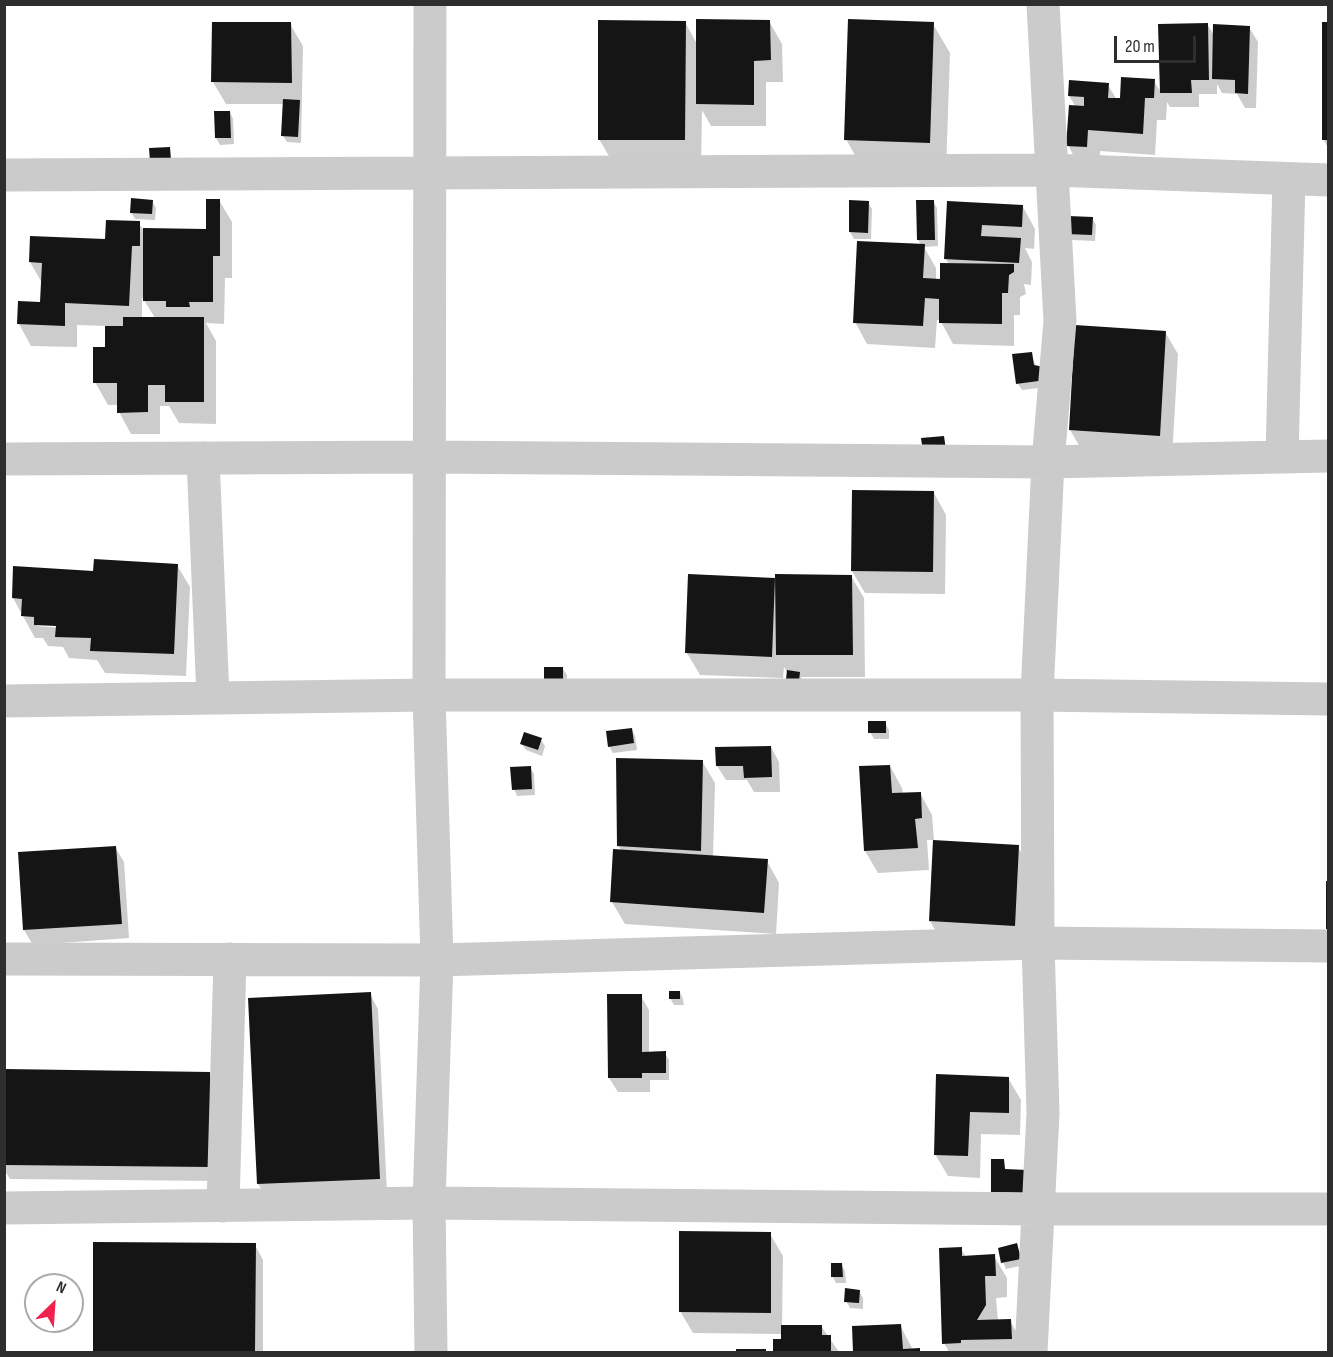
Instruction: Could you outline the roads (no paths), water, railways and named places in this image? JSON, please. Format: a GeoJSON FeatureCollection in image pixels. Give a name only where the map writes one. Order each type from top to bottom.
{"type":"FeatureCollection","features":[{"type":"Feature","properties":{"kind":"street"},"geometry":{"type":"LineString","coordinates":[[430,4],[429,695],[437,960],[429,1203],[431,1353]]}},
{"type":"Feature","properties":{"kind":"street"},"geometry":{"type":"LineString","coordinates":[[1031,1353],[1043,1113],[1038,943],[1037,695],[1048,462],[1060,321],[1043,4]]}},
{"type":"Feature","properties":{"kind":"street"},"geometry":{"type":"LineString","coordinates":[[4,175],[1052,170],[1329,180]]}},
{"type":"Feature","properties":{"kind":"street"},"geometry":{"type":"LineString","coordinates":[[1282,457],[1289,179]]}},
{"type":"Feature","properties":{"kind":"street"},"geometry":{"type":"LineString","coordinates":[[4,459],[429,457],[1048,462],[1329,456]]}},
{"type":"Feature","properties":{"kind":"street"},"geometry":{"type":"LineString","coordinates":[[203,458],[213,698]]}},
{"type":"Feature","properties":{"kind":"street"},"geometry":{"type":"LineString","coordinates":[[4,701],[429,695],[1037,695],[1329,699]]}},
{"type":"Feature","properties":{"kind":"street"},"geometry":{"type":"LineString","coordinates":[[4,959],[437,960],[1038,943],[1329,946]]}},
{"type":"Feature","properties":{"kind":"street"},"geometry":{"type":"LineString","coordinates":[[223,1206],[230,960]]}},
{"type":"Feature","properties":{"kind":"street"},"geometry":{"type":"LineString","coordinates":[[4,1208],[429,1203],[1038,1209],[1329,1209]]}}]}
